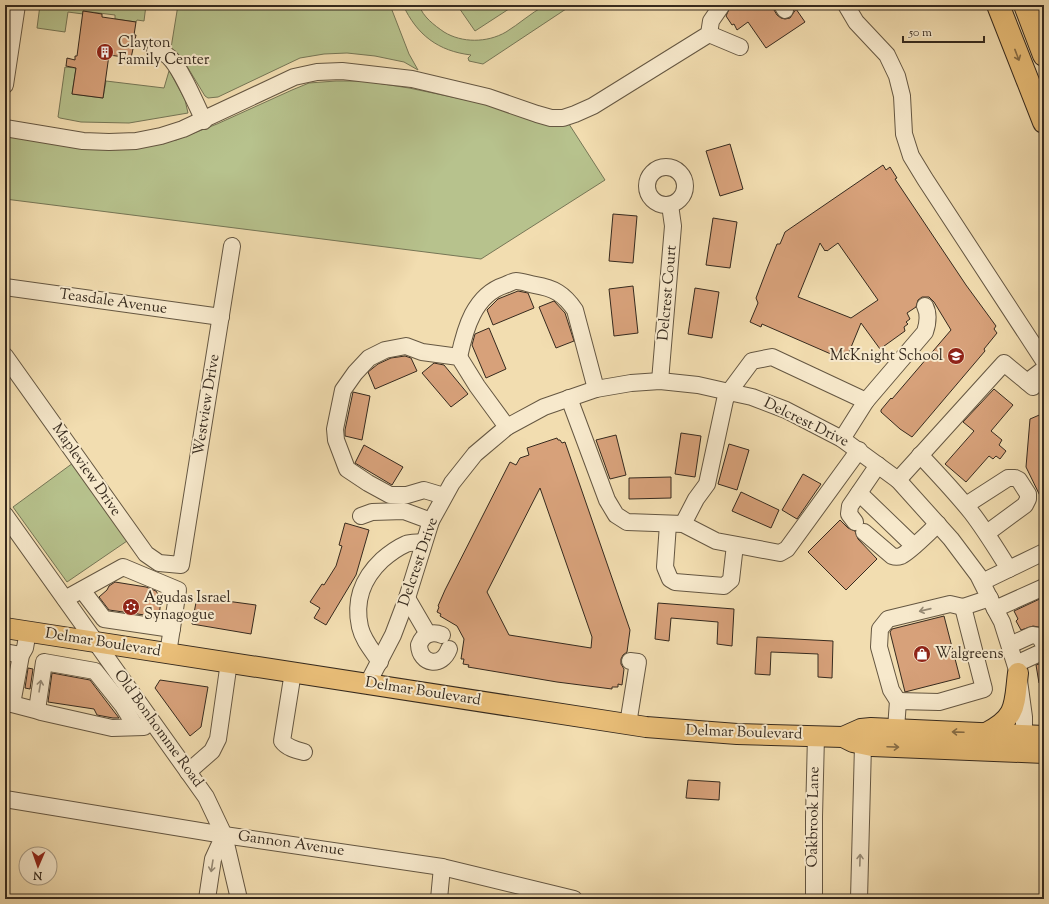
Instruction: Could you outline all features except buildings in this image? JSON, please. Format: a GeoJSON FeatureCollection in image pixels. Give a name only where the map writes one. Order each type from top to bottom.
{"type":"FeatureCollection","features":[{"type":"Feature","properties":{"kind":"highway"},"geometry":{"type":"LineString","coordinates":[[998,5],[1044,122]]}},
{"type":"Feature","properties":{"kind":"highway"},"geometry":{"type":"LineString","coordinates":[[1025,5],[1044,55]]}},
{"type":"Feature","properties":{"kind":"main road","name":"Delmar Boulevard"},"geometry":{"type":"LineString","coordinates":[[5,628],[665,729],[699,732],[843,737],[863,745],[1031,741]]}},
{"type":"Feature","properties":{"kind":"main road"},"geometry":{"type":"LineString","coordinates":[[986,733],[1003,724],[1010,715],[1014,701],[1017,668]]}},
{"type":"Feature","properties":{"kind":"main road","name":"Delmar Boulevard"},"geometry":{"type":"LineString","coordinates":[[843,737],[861,729],[986,733],[1031,741],[1044,753]]}},
{"type":"Feature","properties":{"kind":"street"},"geometry":{"type":"LineString","coordinates":[[5,85],[8,41],[17,5]]}},
{"type":"Feature","properties":{"kind":"street"},"geometry":{"type":"LineString","coordinates":[[5,128],[60,138],[109,142],[162,136],[204,120],[294,77],[316,72],[342,71],[412,80],[488,97],[551,118],[563,118],[592,106],[709,34],[711,21],[722,5]]}},
{"type":"Feature","properties":{"kind":"street"},"geometry":{"type":"LineString","coordinates":[[846,5],[856,22],[887,55],[897,76],[902,96],[904,134],[911,156],[924,179],[1044,360]]}},
{"type":"Feature","properties":{"kind":"street"},"geometry":{"type":"LineString","coordinates":[[709,34],[740,47]]}},
{"type":"Feature","properties":{"kind":"street"},"geometry":{"type":"LineString","coordinates":[[155,51],[170,57],[180,73],[204,120]]}},
{"type":"Feature","properties":{"kind":"street","name":"Delcrest Court"},"geometry":{"type":"LineString","coordinates":[[660,381],[673,226],[670,205]]}},
{"type":"Feature","properties":{"kind":"street","name":"Westview Drive"},"geometry":{"type":"LineString","coordinates":[[181,565],[232,246]]}},
{"type":"Feature","properties":{"kind":"street"},"geometry":{"type":"LineString","coordinates":[[506,426],[477,386],[459,357],[464,334],[474,312],[482,298],[497,287],[516,281],[538,285],[558,292],[568,300],[575,310],[596,389]]}},
{"type":"Feature","properties":{"kind":"street","name":"Teasdale Avenue"},"geometry":{"type":"LineString","coordinates":[[5,287],[221,317]]}},
{"type":"Feature","properties":{"kind":"street"},"geometry":{"type":"LineString","coordinates":[[842,439],[866,400],[925,332],[928,311],[925,306]]}},
{"type":"Feature","properties":{"kind":"street"},"geometry":{"type":"LineString","coordinates":[[444,496],[424,490],[407,495],[390,495],[368,483],[347,469],[336,440],[335,429],[343,390],[355,373],[369,358],[385,350],[406,346],[422,352],[459,357]]}},
{"type":"Feature","properties":{"kind":"street","name":"Mapleview Drive"},"geometry":{"type":"LineString","coordinates":[[5,356],[146,554],[159,563],[181,565]]}},
{"type":"Feature","properties":{"kind":"street"},"geometry":{"type":"LineString","coordinates":[[735,545],[731,580],[724,586],[674,582],[670,579],[665,567],[676,524],[706,484],[725,400],[729,392],[752,361],[772,357],[866,400]]}},
{"type":"Feature","properties":{"kind":"street"},"geometry":{"type":"LineString","coordinates":[[898,480],[1004,363],[1030,385],[1044,369]]}},
{"type":"Feature","properties":{"kind":"street","name":"Delcrest Drive"},"geometry":{"type":"LineString","coordinates":[[368,683],[393,635],[431,520],[452,483],[475,454],[506,426],[544,407],[596,389],[631,383],[660,381],[698,385],[752,397],[786,410],[842,439],[898,480],[938,524],[982,582],[1010,645],[1017,668],[1031,741]]}},
{"type":"Feature","properties":{"kind":"street"},"geometry":{"type":"LineString","coordinates":[[569,398],[607,500],[616,515],[627,522],[676,524],[716,541],[735,545],[780,553],[787,549],[858,450]]}},
{"type":"Feature","properties":{"kind":"street"},"geometry":{"type":"LineString","coordinates":[[920,455],[949,485],[966,506],[987,533],[1009,569]]}},
{"type":"Feature","properties":{"kind":"street"},"geometry":{"type":"LineString","coordinates":[[878,465],[850,506],[849,514],[860,527],[892,556],[897,557],[902,556],[938,524]]}},
{"type":"Feature","properties":{"kind":"street"},"geometry":{"type":"LineString","coordinates":[[966,506],[1008,478],[1015,478],[1019,480],[1028,494],[1028,499],[1025,505],[987,533]]}},
{"type":"Feature","properties":{"kind":"street"},"geometry":{"type":"LineString","coordinates":[[859,493],[914,546]]}},
{"type":"Feature","properties":{"kind":"street"},"geometry":{"type":"LineString","coordinates":[[361,516],[372,512],[404,511],[431,520]]}},
{"type":"Feature","properties":{"kind":"street","name":"Old Bonhomme Road"},"geometry":{"type":"LineString","coordinates":[[5,515],[206,797],[224,835],[239,899]]}},
{"type":"Feature","properties":{"kind":"street"},"geometry":{"type":"LineString","coordinates":[[380,662],[366,642],[360,628],[358,600],[363,585],[374,568],[392,551],[407,544],[424,542]]}},
{"type":"Feature","properties":{"kind":"street"},"geometry":{"type":"LineString","coordinates":[[982,582],[1044,552]]}},
{"type":"Feature","properties":{"kind":"street"},"geometry":{"type":"LineString","coordinates":[[65,599],[123,568],[178,590],[168,653]]}},
{"type":"Feature","properties":{"kind":"street"},"geometry":{"type":"LineString","coordinates":[[896,730],[898,701],[891,690],[879,646],[880,628],[888,619],[950,604],[963,607],[993,604],[1044,587]]}},
{"type":"Feature","properties":{"kind":"street"},"geometry":{"type":"LineString","coordinates":[[82,590],[104,619],[172,629]]}},
{"type":"Feature","properties":{"kind":"street"},"geometry":{"type":"LineString","coordinates":[[406,598],[440,639]]}},
{"type":"Feature","properties":{"kind":"street"},"geometry":{"type":"LineString","coordinates":[[898,701],[939,702],[984,690],[963,607]]}},
{"type":"Feature","properties":{"kind":"street"},"geometry":{"type":"LineString","coordinates":[[28,631],[25,648],[21,655],[9,704],[112,728],[156,727]]}},
{"type":"Feature","properties":{"kind":"street"},"geometry":{"type":"LineString","coordinates":[[1010,645],[1032,635],[1039,636],[1044,645],[1042,652],[1017,668]]}},
{"type":"Feature","properties":{"kind":"street"},"geometry":{"type":"LineString","coordinates":[[5,652],[21,655]]}},
{"type":"Feature","properties":{"kind":"street"},"geometry":{"type":"LineString","coordinates":[[628,724],[638,662],[630,660]]}},
{"type":"Feature","properties":{"kind":"street"},"geometry":{"type":"LineString","coordinates":[[37,710],[44,662],[95,671],[115,670]]}},
{"type":"Feature","properties":{"kind":"street"},"geometry":{"type":"LineString","coordinates":[[188,772],[212,751],[218,739],[229,662]]}},
{"type":"Feature","properties":{"kind":"street"},"geometry":{"type":"LineString","coordinates":[[95,671],[124,706],[136,727]]}},
{"type":"Feature","properties":{"kind":"street"},"geometry":{"type":"LineString","coordinates":[[293,672],[282,741],[291,748],[304,752]]}},
{"type":"Feature","properties":{"kind":"street","name":"Oakbrook Lane"},"geometry":{"type":"LineString","coordinates":[[814,899],[816,736]]}},
{"type":"Feature","properties":{"kind":"street"},"geometry":{"type":"LineString","coordinates":[[859,899],[863,745]]}},
{"type":"Feature","properties":{"kind":"street","name":"Gannon Avenue"},"geometry":{"type":"LineString","coordinates":[[5,799],[224,835],[442,867],[574,899]]}},
{"type":"Feature","properties":{"kind":"street"},"geometry":{"type":"LineString","coordinates":[[207,899],[213,859],[224,835]]}},
{"type":"Feature","properties":{"kind":"street"},"geometry":{"type":"LineString","coordinates":[[439,899],[442,867]]}},
{"type":"Feature","properties":{"kind":"green space"},"geometry":{"type":"Polygon","coordinates":[[[554,4],[572,5],[483,64],[469,61],[468,58],[471,55],[448,50],[430,40],[415,25],[403,5],[419,5],[426,17],[433,24],[451,36],[467,40],[483,40],[499,36],[544,6],[554,4]]]}},
{"type":"Feature","properties":{"kind":"green space"},"geometry":{"type":"Polygon","coordinates":[[[40,5],[146,5],[144,21],[137,20],[136,22],[115,19],[115,15],[83,11],[83,14],[68,12],[65,32],[37,28],[40,5]]]}},
{"type":"Feature","properties":{"kind":"green space"},"geometry":{"type":"Polygon","coordinates":[[[178,5],[390,5],[409,54],[418,70],[404,62],[375,56],[347,53],[324,54],[300,58],[218,97],[208,98],[205,96],[185,63],[171,48],[178,5]]]}},
{"type":"Feature","properties":{"kind":"green space"},"geometry":{"type":"Polygon","coordinates":[[[457,5],[515,5],[475,31],[457,5]]]}},
{"type":"Feature","properties":{"kind":"green space"},"geometry":{"type":"Polygon","coordinates":[[[65,67],[76,68],[72,94],[103,98],[106,81],[164,88],[169,71],[185,100],[188,113],[129,123],[81,122],[60,118],[58,117],[65,67]]]}},
{"type":"Feature","properties":{"kind":"green space"},"geometry":{"type":"Polygon","coordinates":[[[364,81],[409,88],[567,121],[605,180],[481,259],[5,199],[5,137],[18,136],[129,145],[176,140],[217,124],[309,83],[364,81]]]}},
{"type":"Feature","properties":{"kind":"green space"},"geometry":{"type":"Polygon","coordinates":[[[73,463],[127,541],[67,582],[13,507],[73,463]]]}},
{"type":"Feature","properties":{"kind":"place","name":"Clayton Family Center"},"geometry":{"type":"Point","coordinates":[105,52]}},
{"type":"Feature","properties":{"kind":"place","name":"McKnight School"},"geometry":{"type":"Point","coordinates":[956,356]}},
{"type":"Feature","properties":{"kind":"place","name":"Agudas Israel Synagogue"},"geometry":{"type":"Point","coordinates":[131,607]}},
{"type":"Feature","properties":{"kind":"place","name":"Walgreens"},"geometry":{"type":"Point","coordinates":[922,654]}}]}
